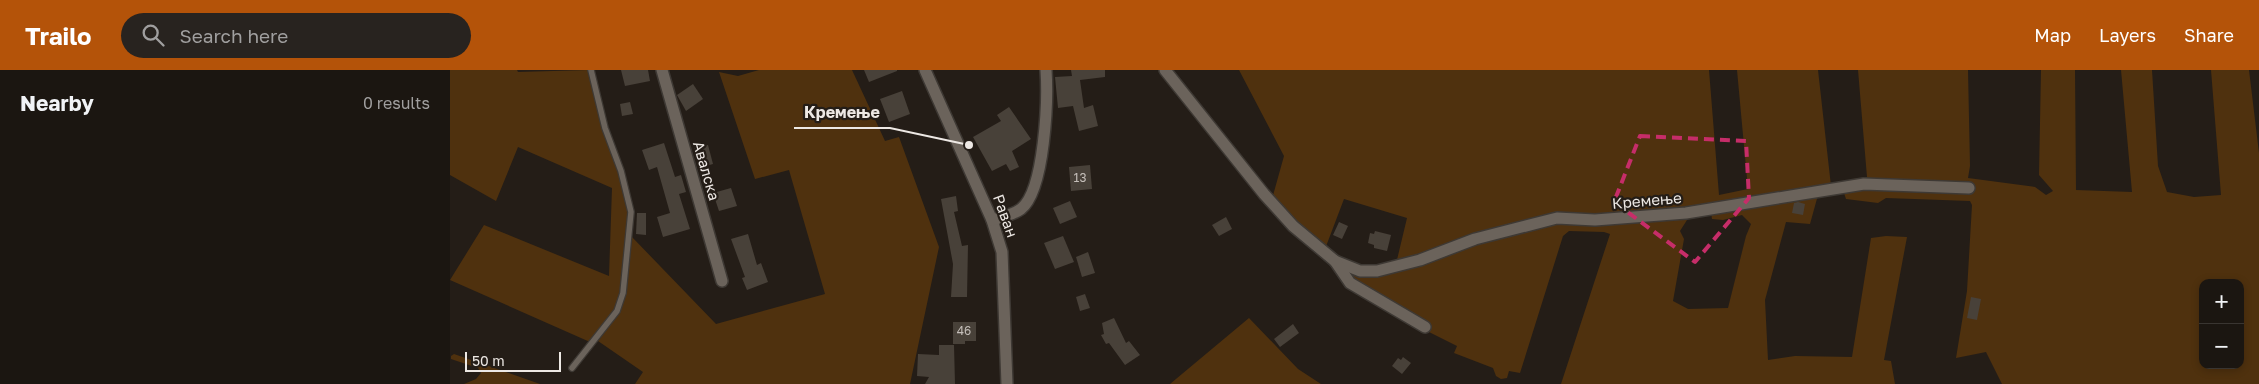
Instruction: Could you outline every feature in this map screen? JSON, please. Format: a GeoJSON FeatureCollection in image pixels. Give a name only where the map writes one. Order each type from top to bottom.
{"type":"FeatureCollection","features":[{"type":"Feature","properties":{"kind":"street","name":"Авалска"},"geometry":{"type":"LineString","coordinates":[[662,70],[722,281]]}},
{"type":"Feature","properties":{"kind":"street","name":"Раван"},"geometry":{"type":"LineString","coordinates":[[925,70],[992,220],[1002,252],[1008,384]]}},
{"type":"Feature","properties":{"kind":"street"},"geometry":{"type":"LineString","coordinates":[[992,220],[1010,215],[1022,208],[1032,191],[1046,129],[1048,96],[1046,70]]}},
{"type":"Feature","properties":{"kind":"street","name":"Кремење"},"geometry":{"type":"LineString","coordinates":[[1165,70],[1264,194],[1293,226],[1334,261],[1350,283],[1426,327]]}},
{"type":"Feature","properties":{"kind":"street","name":"Кремење"},"geometry":{"type":"LineString","coordinates":[[1334,261],[1360,271],[1377,271],[1420,260],[1475,239],[1557,218],[1595,220],[1686,213],[1864,184],[1969,188]]}},
{"type":"Feature","properties":{"kind":"lane"},"geometry":{"type":"LineString","coordinates":[[572,368],[617,311],[623,294],[631,212],[621,171],[605,128],[591,70]]}},
{"type":"Feature","properties":{"kind":"highlighted area"},"geometry":{"type":"Polygon","coordinates":[[[1640,136],[1746,141],[1749,198],[1695,262],[1614,202],[1640,136]]]}},
{"type":"Feature","properties":{"kind":"shaded area"},"geometry":{"type":"Polygon","coordinates":[[[450,70],[517,70],[518,72],[588,70],[603,132],[619,173],[628,212],[621,293],[614,310],[590,342],[450,280],[484,225],[609,276],[612,188],[518,147],[496,201],[450,175],[450,70]]]}},
{"type":"Feature","properties":{"kind":"shaded area"},"geometry":{"type":"Polygon","coordinates":[[[759,70],[852,70],[885,141],[899,137],[939,247],[910,384],[635,384],[643,372],[598,341],[620,312],[626,294],[632,237],[716,324],[825,294],[789,170],[755,179],[719,72],[738,76],[759,70]]]}},
{"type":"Feature","properties":{"kind":"shaded area"},"geometry":{"type":"Polygon","coordinates":[[[1239,70],[1709,70],[1719,195],[1748,189],[1737,70],[1818,70],[1831,186],[1724,204],[1595,218],[1556,216],[1396,264],[1407,218],[1344,199],[1325,249],[1272,199],[1284,156],[1239,70]]]}},
{"type":"Feature","properties":{"kind":"shaded area"},"geometry":{"type":"Polygon","coordinates":[[[1858,70],[1968,70],[1970,166],[1968,178],[2035,187],[2046,195],[2053,191],[2039,175],[2041,70],[2075,70],[2076,190],[2132,192],[2121,70],[2152,70],[2158,166],[2167,192],[2194,197],[2221,195],[2211,70],[2249,70],[2259,153],[2259,384],[2002,384],[1986,352],[1956,358],[1967,291],[1972,205],[1970,201],[1886,198],[1878,203],[1846,199],[1844,193],[1853,179],[1867,177],[1858,70]]]}},
{"type":"Feature","properties":{"kind":"shaded area"},"geometry":{"type":"Polygon","coordinates":[[[1818,195],[1810,224],[1786,222],[1765,300],[1768,360],[1795,356],[1852,357],[1871,238],[1886,236],[1907,237],[1884,360],[1891,361],[1895,384],[1561,384],[1610,234],[1604,232],[1569,231],[1563,236],[1520,373],[1509,371],[1507,378],[1501,379],[1496,376],[1493,368],[1454,353],[1457,346],[1427,331],[1351,280],[1355,271],[1556,220],[1685,216],[1687,220],[1680,231],[1684,239],[1673,301],[1688,309],[1728,308],[1746,236],[1751,224],[1742,215],[1723,220],[1712,219],[1711,213],[1818,195]]]}},
{"type":"Feature","properties":{"kind":"shaded area"},"geometry":{"type":"Polygon","coordinates":[[[1249,318],[1298,369],[1321,384],[1170,384],[1249,318]]]}},
{"type":"Feature","properties":{"kind":"shaded area"},"geometry":{"type":"Polygon","coordinates":[[[454,354],[540,384],[464,384],[476,379],[481,373],[478,368],[451,359],[451,356],[454,354]]]}},
{"type":"Feature","properties":{"kind":"building"},"geometry":{"type":"Polygon","coordinates":[[[621,70],[648,70],[650,81],[625,86],[621,70]]]}},
{"type":"Feature","properties":{"kind":"building"},"geometry":{"type":"Polygon","coordinates":[[[864,70],[897,70],[897,71],[869,82],[864,70]]]}},
{"type":"Feature","properties":{"kind":"building"},"geometry":{"type":"Polygon","coordinates":[[[1071,70],[1105,70],[1105,77],[1080,80],[1084,108],[1093,105],[1098,126],[1079,131],[1073,106],[1058,108],[1055,77],[1072,76],[1071,70]]]}},
{"type":"Feature","properties":{"kind":"building"},"geometry":{"type":"Polygon","coordinates":[[[693,84],[703,99],[686,111],[677,95],[693,84]]]}},
{"type":"Feature","properties":{"kind":"building"},"geometry":{"type":"Polygon","coordinates":[[[902,91],[910,114],[889,122],[880,99],[902,91]]]}},
{"type":"Feature","properties":{"kind":"building"},"geometry":{"type":"Polygon","coordinates":[[[630,102],[633,114],[622,116],[620,104],[630,102]]]}},
{"type":"Feature","properties":{"kind":"building"},"geometry":{"type":"Polygon","coordinates":[[[1009,107],[1031,139],[1012,151],[1019,167],[1010,171],[1006,164],[992,171],[973,137],[1001,121],[997,115],[1009,107]]]}},
{"type":"Feature","properties":{"kind":"building"},"geometry":{"type":"Polygon","coordinates":[[[664,143],[675,177],[681,175],[686,192],[679,194],[690,229],[663,237],[657,217],[670,213],[657,167],[649,170],[642,150],[664,143]]]}},
{"type":"Feature","properties":{"kind":"building"},"geometry":{"type":"Polygon","coordinates":[[[708,145],[713,164],[699,168],[694,148],[708,145]]]}},
{"type":"Feature","properties":{"kind":"building"},"geometry":{"type":"Polygon","coordinates":[[[1090,165],[1092,189],[1071,191],[1069,167],[1090,165]]]}},
{"type":"Feature","properties":{"kind":"building"},"geometry":{"type":"Polygon","coordinates":[[[731,188],[737,206],[719,211],[713,193],[731,188]]]}},
{"type":"Feature","properties":{"kind":"building"},"geometry":{"type":"Polygon","coordinates":[[[956,196],[958,211],[954,212],[962,246],[968,245],[967,297],[951,297],[953,264],[941,199],[956,196]]]}},
{"type":"Feature","properties":{"kind":"building"},"geometry":{"type":"Polygon","coordinates":[[[1070,201],[1077,217],[1060,224],[1053,208],[1070,201]]]}},
{"type":"Feature","properties":{"kind":"building"},"geometry":{"type":"Polygon","coordinates":[[[1794,203],[1805,204],[1803,215],[1792,213],[1794,203]]]}},
{"type":"Feature","properties":{"kind":"building"},"geometry":{"type":"Polygon","coordinates":[[[637,213],[646,213],[646,235],[636,234],[637,213]]]}},
{"type":"Feature","properties":{"kind":"building"},"geometry":{"type":"Polygon","coordinates":[[[1226,217],[1232,229],[1219,236],[1212,225],[1226,217]]]}},
{"type":"Feature","properties":{"kind":"building"},"geometry":{"type":"Polygon","coordinates":[[[1339,222],[1348,226],[1342,239],[1333,235],[1339,222]]]}},
{"type":"Feature","properties":{"kind":"building"},"geometry":{"type":"Polygon","coordinates":[[[1375,231],[1391,235],[1387,251],[1374,248],[1374,245],[1368,243],[1370,233],[1374,234],[1375,231]]]}},
{"type":"Feature","properties":{"kind":"building"},"geometry":{"type":"Polygon","coordinates":[[[748,234],[757,265],[761,263],[768,282],[747,290],[742,278],[745,277],[731,239],[748,234]]]}},
{"type":"Feature","properties":{"kind":"building"},"geometry":{"type":"Polygon","coordinates":[[[1063,236],[1074,262],[1055,269],[1044,243],[1063,236]]]}},
{"type":"Feature","properties":{"kind":"building"},"geometry":{"type":"Polygon","coordinates":[[[1088,252],[1095,273],[1082,277],[1076,257],[1088,252]]]}},
{"type":"Feature","properties":{"kind":"building"},"geometry":{"type":"Polygon","coordinates":[[[1085,294],[1090,308],[1080,311],[1076,297],[1085,294]]]}},
{"type":"Feature","properties":{"kind":"building"},"geometry":{"type":"Polygon","coordinates":[[[1971,297],[1981,299],[1977,320],[1967,318],[1971,297]]]}},
{"type":"Feature","properties":{"kind":"building"},"geometry":{"type":"Polygon","coordinates":[[[1114,318],[1126,343],[1129,341],[1140,355],[1125,365],[1109,343],[1106,344],[1101,335],[1104,334],[1102,323],[1114,318]]]}},
{"type":"Feature","properties":{"kind":"building"},"geometry":{"type":"Polygon","coordinates":[[[953,322],[976,322],[976,341],[965,341],[965,344],[953,344],[953,322]]]}},
{"type":"Feature","properties":{"kind":"building"},"geometry":{"type":"Polygon","coordinates":[[[1293,324],[1299,333],[1280,347],[1274,339],[1293,324]]]}},
{"type":"Feature","properties":{"kind":"building"},"geometry":{"type":"Polygon","coordinates":[[[939,345],[954,345],[955,384],[925,384],[929,377],[917,376],[918,354],[939,355],[939,345]]]}},
{"type":"Feature","properties":{"kind":"building"},"geometry":{"type":"Polygon","coordinates":[[[1403,357],[1411,363],[1402,374],[1392,366],[1398,358],[1401,360],[1403,357]]]}},
{"type":"Feature","properties":{"kind":"place","name":"Кремење"},"geometry":{"type":"Point","coordinates":[969,145]}}]}
